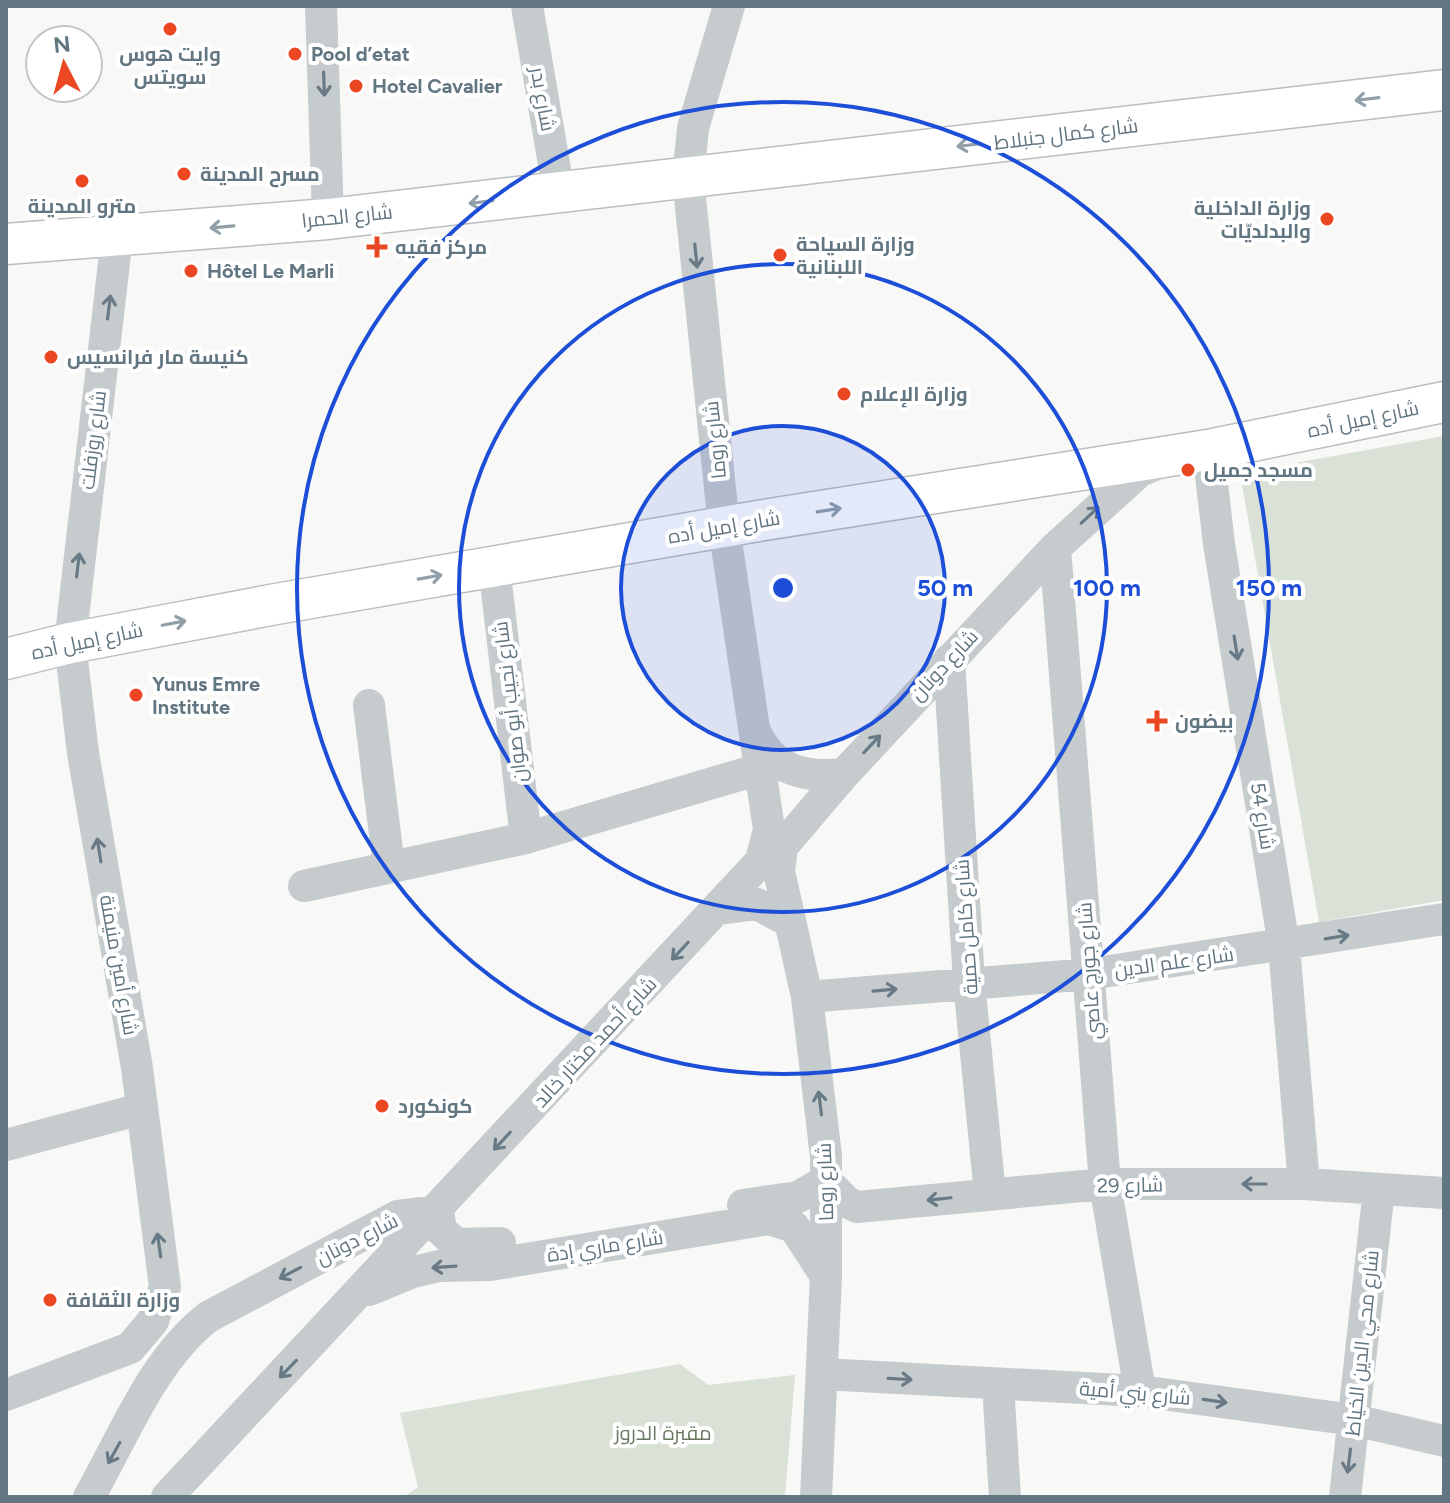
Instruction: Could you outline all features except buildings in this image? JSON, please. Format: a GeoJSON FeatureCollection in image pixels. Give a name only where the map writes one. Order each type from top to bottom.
{"type":"FeatureCollection","features":[{"type":"Feature","properties":{"kind":"main road","name":"شارع كمال جنبلاط"},"geometry":{"type":"LineString","coordinates":[[688,178],[1444,90]]}},
{"type":"Feature","properties":{"kind":"main road","name":"شارع الحمرا"},"geometry":{"type":"LineString","coordinates":[[6,244],[328,219],[688,178]]}},
{"type":"Feature","properties":{"kind":"main road","name":"شارع إميل أده"},"geometry":{"type":"LineString","coordinates":[[6,659],[70,643],[494,566],[1193,452],[1444,402]]}},
{"type":"Feature","properties":{"kind":"street"},"geometry":{"type":"LineString","coordinates":[[321,6],[328,219]]}},
{"type":"Feature","properties":{"kind":"street","name":"شارع بدر"},"geometry":{"type":"LineString","coordinates":[[527,6],[559,193]]}},
{"type":"Feature","properties":{"kind":"street","name":"شارع روما"},"geometry":{"type":"LineString","coordinates":[[729,6],[693,128],[688,178],[724,527],[769,829],[766,873],[790,922],[807,997],[826,1181],[826,1276],[816,1497]]}},
{"type":"Feature","properties":{"kind":"street","name":"شارع روزفلت"},"geometry":{"type":"LineString","coordinates":[[70,643],[117,237]]}},
{"type":"Feature","properties":{"kind":"street","name":"شارع دونان"},"geometry":{"type":"LineString","coordinates":[[766,873],[788,836],[1055,548],[1140,471],[1193,452]]}},
{"type":"Feature","properties":{"kind":"street","name":"شارع 54"},"geometry":{"type":"LineString","coordinates":[[1193,452],[1219,544],[1284,946],[1304,1184]]}},
{"type":"Feature","properties":{"kind":"street","name":"شارع جورج عاصي"},"geometry":{"type":"LineString","coordinates":[[1055,548],[1105,1184],[1140,1391]]}},
{"type":"Feature","properties":{"kind":"street","name":"شارع نجيب أبو صوان"},"geometry":{"type":"LineString","coordinates":[[494,566],[526,838]]}},
{"type":"Feature","properties":{"kind":"street","name":"شارع أمين منيمنة"},"geometry":{"type":"LineString","coordinates":[[70,643],[83,753],[137,1068],[165,1287],[153,1321],[130,1348]]}},
{"type":"Feature","properties":{"kind":"street","name":"شارع كامل حمية"},"geometry":{"type":"LineString","coordinates":[[949,660],[969,982],[990,1194]]}},
{"type":"Feature","properties":{"kind":"street"},"geometry":{"type":"LineString","coordinates":[[369,705],[389,867]]}},
{"type":"Feature","properties":{"kind":"street"},"geometry":{"type":"LineString","coordinates":[[753,726],[763,747],[778,764],[798,773],[820,776],[844,774]]}},
{"type":"Feature","properties":{"kind":"street"},"geometry":{"type":"LineString","coordinates":[[304,886],[526,838],[760,769]]}},
{"type":"Feature","properties":{"kind":"street","name":"شارع أحمد مختار خالد"},"geometry":{"type":"LineString","coordinates":[[438,1211],[719,909],[766,873]]}},
{"type":"Feature","properties":{"kind":"street"},"geometry":{"type":"LineString","coordinates":[[719,909],[738,904],[757,904],[790,922]]}},
{"type":"Feature","properties":{"kind":"street","name":"شارع علم الدين"},"geometry":{"type":"LineString","coordinates":[[807,997],[1090,974],[1444,919]]}},
{"type":"Feature","properties":{"kind":"street"},"geometry":{"type":"LineString","coordinates":[[6,1145],[141,1109]]}},
{"type":"Feature","properties":{"kind":"street","name":"شارع ماري إدة"},"geometry":{"type":"LineString","coordinates":[[438,1211],[441,1230],[450,1241],[482,1246],[798,1197],[826,1181]]}},
{"type":"Feature","properties":{"kind":"street","name":"شارع 29"},"geometry":{"type":"LineString","coordinates":[[826,1181],[847,1202],[857,1207],[1105,1184],[1304,1184],[1444,1193]]}},
{"type":"Feature","properties":{"kind":"street","name":"شارع محي الدين الخياط"},"geometry":{"type":"LineString","coordinates":[[1345,1497],[1379,1189]]}},
{"type":"Feature","properties":{"kind":"street","name":"شارع دونان"},"geometry":{"type":"LineString","coordinates":[[167,1497],[438,1211]]}},
{"type":"Feature","properties":{"kind":"street","name":"شارع دونان"},"geometry":{"type":"LineString","coordinates":[[89,1497],[172,1350],[208,1317],[398,1216],[438,1211]]}},
{"type":"Feature","properties":{"kind":"street","name":"شارع ماري إدة"},"geometry":{"type":"LineString","coordinates":[[360,1294],[413,1272],[439,1266],[490,1265],[769,1219],[794,1227],[826,1276]]}},
{"type":"Feature","properties":{"kind":"street"},"geometry":{"type":"LineString","coordinates":[[165,1287],[181,1310],[208,1317]]}},
{"type":"Feature","properties":{"kind":"street"},"geometry":{"type":"LineString","coordinates":[[6,1395],[130,1348],[150,1352],[160,1371]]}},
{"type":"Feature","properties":{"kind":"street","name":"شارع بني أمية"},"geometry":{"type":"LineString","coordinates":[[822,1374],[1140,1391],[1354,1420],[1444,1441]]}},
{"type":"Feature","properties":{"kind":"street"},"geometry":{"type":"LineString","coordinates":[[998,1385],[1005,1497]]}},
{"type":"Feature","properties":{"kind":"green space"},"geometry":{"type":"Polygon","coordinates":[[[1444,436],[1444,900],[1319,922],[1240,473],[1444,436]]]}},
{"type":"Feature","properties":{"kind":"green space","name":"مقبرة الدروز"},"geometry":{"type":"Polygon","coordinates":[[[680,1364],[708,1385],[795,1375],[785,1497],[404,1497],[418,1487],[400,1413],[680,1364]]]}},
{"type":"Feature","properties":{"kind":"place","name":"وايت هوس سويتس"},"geometry":{"type":"Point","coordinates":[170,29]}},
{"type":"Feature","properties":{"kind":"place","name":"Pool d’etat"},"geometry":{"type":"Point","coordinates":[295,54]}},
{"type":"Feature","properties":{"kind":"place","name":"Hotel Cavalier"},"geometry":{"type":"Point","coordinates":[356,86]}},
{"type":"Feature","properties":{"kind":"place","name":"مسرح المدينة"},"geometry":{"type":"Point","coordinates":[184,174]}},
{"type":"Feature","properties":{"kind":"place","name":"مترو المدينة"},"geometry":{"type":"Point","coordinates":[82,181]}},
{"type":"Feature","properties":{"kind":"place","name":"وزارة الداخلية والبدلديّات"},"geometry":{"type":"Point","coordinates":[1327,219]}},
{"type":"Feature","properties":{"kind":"place","name":"مركز فقيه"},"geometry":{"type":"Point","coordinates":[377,247]}},
{"type":"Feature","properties":{"kind":"place","name":"وزارة السياحة اللبنانية"},"geometry":{"type":"Point","coordinates":[780,255]}},
{"type":"Feature","properties":{"kind":"place","name":"Hôtel Le Marli"},"geometry":{"type":"Point","coordinates":[191,271]}},
{"type":"Feature","properties":{"kind":"place","name":"كنيسة مار فرانسيس"},"geometry":{"type":"Point","coordinates":[51,357]}},
{"type":"Feature","properties":{"kind":"place","name":"وزارة الإعلام"},"geometry":{"type":"Point","coordinates":[844,394]}},
{"type":"Feature","properties":{"kind":"place","name":"مسجد جميل"},"geometry":{"type":"Point","coordinates":[1188,470]}},
{"type":"Feature","properties":{"kind":"place","name":"Yunus Emre Institute"},"geometry":{"type":"Point","coordinates":[136,695]}},
{"type":"Feature","properties":{"kind":"place","name":"بيضون"},"geometry":{"type":"Point","coordinates":[1157,721]}},
{"type":"Feature","properties":{"kind":"place","name":"كونكورد"},"geometry":{"type":"Point","coordinates":[382,1106]}},
{"type":"Feature","properties":{"kind":"place","name":"وزارة الثقافة"},"geometry":{"type":"Point","coordinates":[50,1300]}}]}
